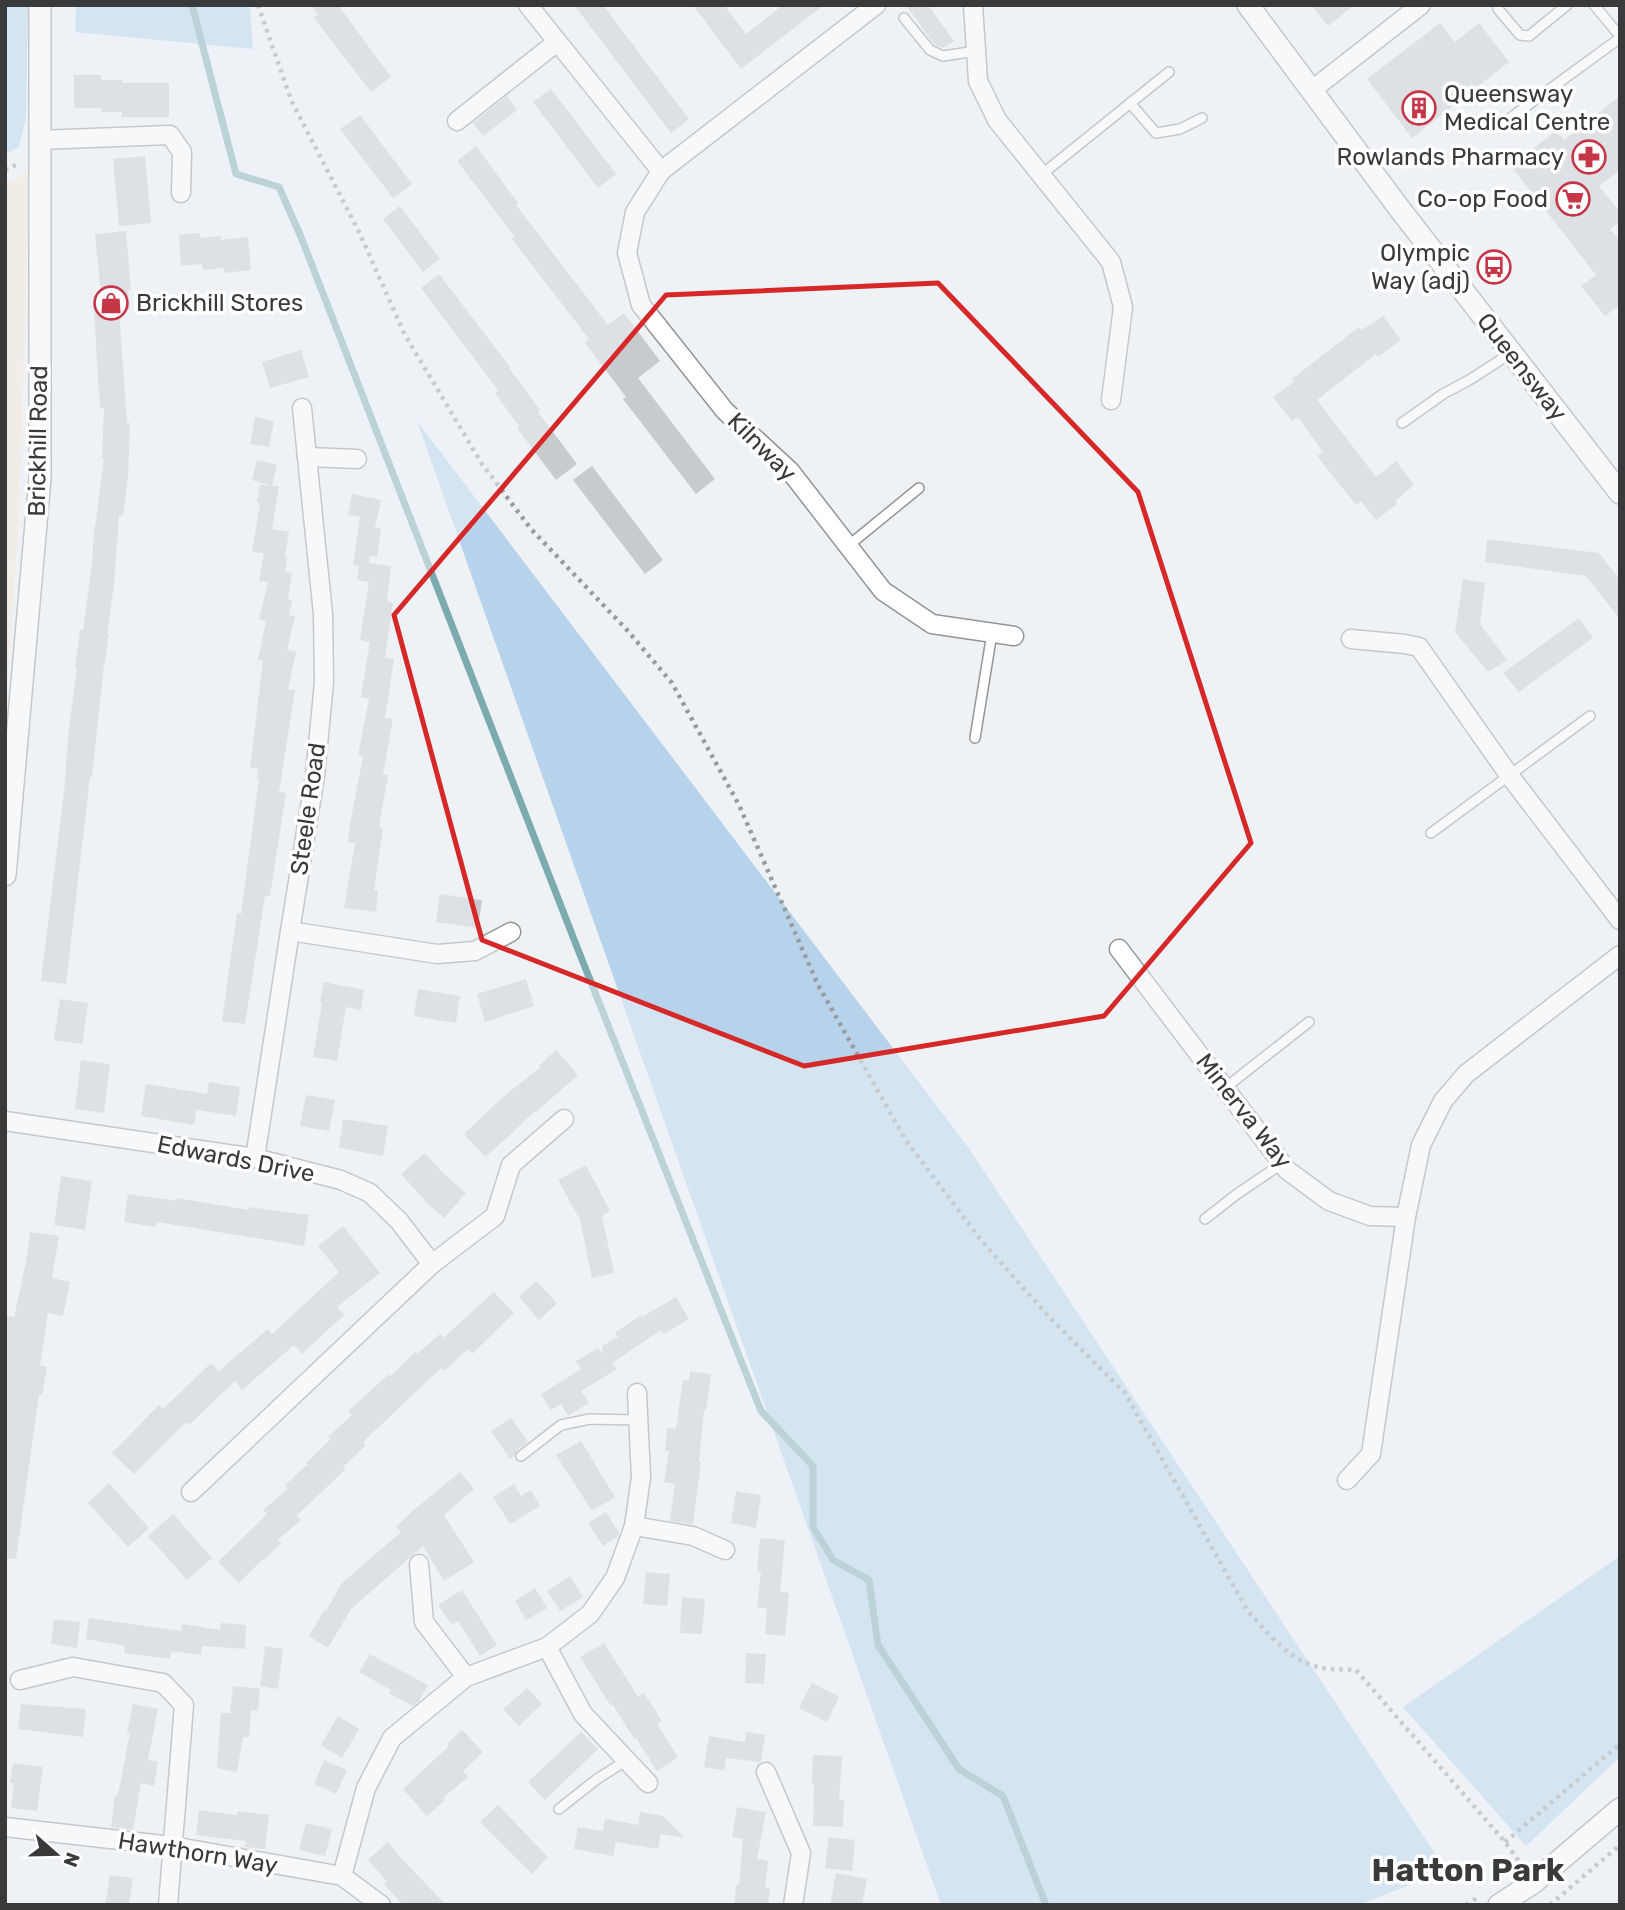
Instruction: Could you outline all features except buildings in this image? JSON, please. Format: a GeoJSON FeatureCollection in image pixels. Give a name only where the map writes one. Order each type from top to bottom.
{"type":"FeatureCollection","features":[{"type":"Feature","properties":{"kind":"street","name":"Brickhill Road"},"geometry":{"type":"LineString","coordinates":[[5,875],[11,742],[40,478],[40,5]]}},
{"type":"Feature","properties":{"kind":"street"},"geometry":{"type":"LineString","coordinates":[[528,5],[661,171]]}},
{"type":"Feature","properties":{"kind":"street","name":"Kilnway"},"geometry":{"type":"LineString","coordinates":[[876,5],[661,171],[635,212],[627,253],[641,305],[725,411],[790,471],[883,591],[932,624],[1014,636]]}},
{"type":"Feature","properties":{"kind":"street"},"geometry":{"type":"LineString","coordinates":[[973,5],[978,81],[997,120],[1111,262],[1123,307],[1111,400]]}},
{"type":"Feature","properties":{"kind":"street","name":"Queensway"},"geometry":{"type":"LineString","coordinates":[[1248,5],[1399,208],[1620,493]]}},
{"type":"Feature","properties":{"kind":"street"},"geometry":{"type":"LineString","coordinates":[[1312,90],[1421,5]]}},
{"type":"Feature","properties":{"kind":"street"},"geometry":{"type":"LineString","coordinates":[[457,121],[557,42]]}},
{"type":"Feature","properties":{"kind":"street"},"geometry":{"type":"LineString","coordinates":[[39,140],[170,135],[182,152],[181,193]]}},
{"type":"Feature","properties":{"kind":"street","name":"Steele Road"},"geometry":{"type":"LineString","coordinates":[[255,1157],[315,776],[324,682],[323,614],[302,408]]}},
{"type":"Feature","properties":{"kind":"street"},"geometry":{"type":"LineString","coordinates":[[307,457],[357,459]]}},
{"type":"Feature","properties":{"kind":"street"},"geometry":{"type":"LineString","coordinates":[[1351,639],[1419,647],[1509,775],[1620,920]]}},
{"type":"Feature","properties":{"kind":"street"},"geometry":{"type":"LineString","coordinates":[[289,931],[437,954],[475,951],[510,932]]}},
{"type":"Feature","properties":{"kind":"street","name":"Minerva Way"},"geometry":{"type":"LineString","coordinates":[[1119,949],[1287,1170],[1329,1201],[1370,1216],[1406,1217]]}},
{"type":"Feature","properties":{"kind":"street"},"geometry":{"type":"LineString","coordinates":[[1347,1480],[1371,1454],[1406,1217],[1421,1145],[1443,1101],[1466,1074],[1620,955]]}},
{"type":"Feature","properties":{"kind":"street"},"geometry":{"type":"LineString","coordinates":[[191,1492],[432,1264],[495,1216],[511,1165],[564,1119]]}},
{"type":"Feature","properties":{"kind":"street","name":"Edwards Drive"},"geometry":{"type":"LineString","coordinates":[[5,1121],[255,1157],[341,1180],[370,1193],[399,1221],[432,1264]]}},
{"type":"Feature","properties":{"kind":"street"},"geometry":{"type":"LineString","coordinates":[[342,1876],[366,1788],[393,1738],[466,1677],[547,1647],[590,1614],[615,1578],[634,1525],[641,1476],[637,1393]]}},
{"type":"Feature","properties":{"kind":"street"},"geometry":{"type":"LineString","coordinates":[[634,1525],[693,1536],[725,1550]]}},
{"type":"Feature","properties":{"kind":"street"},"geometry":{"type":"LineString","coordinates":[[419,1564],[424,1622],[466,1677]]}},
{"type":"Feature","properties":{"kind":"street"},"geometry":{"type":"LineString","coordinates":[[547,1647],[583,1714],[648,1783]]}},
{"type":"Feature","properties":{"kind":"street"},"geometry":{"type":"LineString","coordinates":[[20,1680],[73,1667],[163,1684],[184,1705],[168,1905]]}},
{"type":"Feature","properties":{"kind":"street"},"geometry":{"type":"LineString","coordinates":[[765,1772],[801,1853],[793,1905]]}},
{"type":"Feature","properties":{"kind":"street"},"geometry":{"type":"LineString","coordinates":[[1499,1905],[1533,1883],[1620,1809]]}},
{"type":"Feature","properties":{"kind":"street","name":"Hawthorn Way"},"geometry":{"type":"LineString","coordinates":[[5,1828],[172,1846],[342,1876],[381,1905]]}},
{"type":"Feature","properties":{"kind":"lane"},"geometry":{"type":"LineString","coordinates":[[1498,5],[1498,9],[1520,35],[1529,36],[1567,5]]}},
{"type":"Feature","properties":{"kind":"lane"},"geometry":{"type":"LineString","coordinates":[[1502,124],[1620,37],[1594,5]]}},
{"type":"Feature","properties":{"kind":"lane"},"geometry":{"type":"LineString","coordinates":[[904,18],[930,50],[943,56],[976,51]]}},
{"type":"Feature","properties":{"kind":"lane"},"geometry":{"type":"LineString","coordinates":[[1041,175],[1169,72]]}},
{"type":"Feature","properties":{"kind":"lane"},"geometry":{"type":"LineString","coordinates":[[1130,103],[1156,133],[1181,129],[1202,118]]}},
{"type":"Feature","properties":{"kind":"lane"},"geometry":{"type":"LineString","coordinates":[[1402,423],[1443,394],[1511,353]]}},
{"type":"Feature","properties":{"kind":"lane"},"geometry":{"type":"LineString","coordinates":[[848,546],[919,488]]}},
{"type":"Feature","properties":{"kind":"lane"},"geometry":{"type":"LineString","coordinates":[[975,738],[992,633]]}},
{"type":"Feature","properties":{"kind":"lane"},"geometry":{"type":"LineString","coordinates":[[1431,833],[1590,716]]}},
{"type":"Feature","properties":{"kind":"lane"},"geometry":{"type":"LineString","coordinates":[[1226,1088],[1309,1022]]}},
{"type":"Feature","properties":{"kind":"lane"},"geometry":{"type":"LineString","coordinates":[[1205,1219],[1283,1163]]}},
{"type":"Feature","properties":{"kind":"lane"},"geometry":{"type":"LineString","coordinates":[[520,1456],[561,1425],[590,1419],[638,1420]]}},
{"type":"Feature","properties":{"kind":"lane"},"geometry":{"type":"LineString","coordinates":[[559,1809],[597,1779],[627,1760]]}},
{"type":"Feature","properties":{"kind":"path"},"geometry":{"type":"LineString","coordinates":[[258,5],[291,100],[359,232],[405,335],[482,464],[531,529],[672,683],[738,805],[818,985],[905,1139],[980,1239],[1050,1318],[1125,1394],[1247,1610],[1275,1640],[1301,1661],[1322,1668],[1356,1670],[1505,1842],[1533,1883]]}},
{"type":"Feature","properties":{"kind":"path"},"geometry":{"type":"LineString","coordinates":[[1505,1842],[1620,1744]]}},
{"type":"Feature","properties":{"kind":"path"},"geometry":{"type":"LineString","coordinates":[[1550,1905],[1620,1845]]}},
{"type":"Feature","properties":{"kind":"highlighted area"},"geometry":{"type":"Polygon","coordinates":[[[938,283],[1138,492],[1251,843],[1104,1016],[804,1066],[482,940],[394,615],[666,295],[938,283]]]}},
{"type":"Feature","properties":{"kind":"shaded area"},"geometry":{"type":"Polygon","coordinates":[[[5,5],[28,5],[26,119],[19,147],[5,154],[5,5]]]}},
{"type":"Feature","properties":{"kind":"shaded area"},"geometry":{"type":"Polygon","coordinates":[[[76,5],[250,5],[253,49],[75,32],[76,5]]]}},
{"type":"Feature","properties":{"kind":"shaded area"},"geometry":{"type":"Polygon","coordinates":[[[30,171],[18,535],[5,712],[5,185],[30,171]]]}},
{"type":"Feature","properties":{"kind":"shaded area"},"geometry":{"type":"Polygon","coordinates":[[[417,421],[968,1147],[1446,1870],[1359,1905],[941,1905],[417,421]]]}},
{"type":"Feature","properties":{"kind":"shaded area"},"geometry":{"type":"Polygon","coordinates":[[[1620,1556],[1620,1757],[1526,1846],[1403,1707],[1620,1556]]]}},
{"type":"Feature","properties":{"kind":"waterway"},"geometry":{"type":"LineString","coordinates":[[192,5],[236,174],[279,187],[301,237],[761,1411],[813,1466],[813,1527],[833,1560],[869,1580],[878,1645],[959,1769],[1003,1796],[1046,1905]]}},
{"type":"Feature","properties":{"kind":"place","name":"Queensway Medical Centre"},"geometry":{"type":"Point","coordinates":[1419,108]}},
{"type":"Feature","properties":{"kind":"place","name":"Rowlands Pharmacy"},"geometry":{"type":"Point","coordinates":[1589,157]}},
{"type":"Feature","properties":{"kind":"place","name":"Co-op Food"},"geometry":{"type":"Point","coordinates":[1573,199]}},
{"type":"Feature","properties":{"kind":"place","name":"Olympic Way (adj)"},"geometry":{"type":"Point","coordinates":[1494,267]}},
{"type":"Feature","properties":{"kind":"place","name":"Brickhill Stores"},"geometry":{"type":"Point","coordinates":[111,303]}},
{"type":"Feature","properties":{"kind":"district","name":"Hatton Park"},"geometry":{"type":"Point","coordinates":[1468,1870]}}]}
